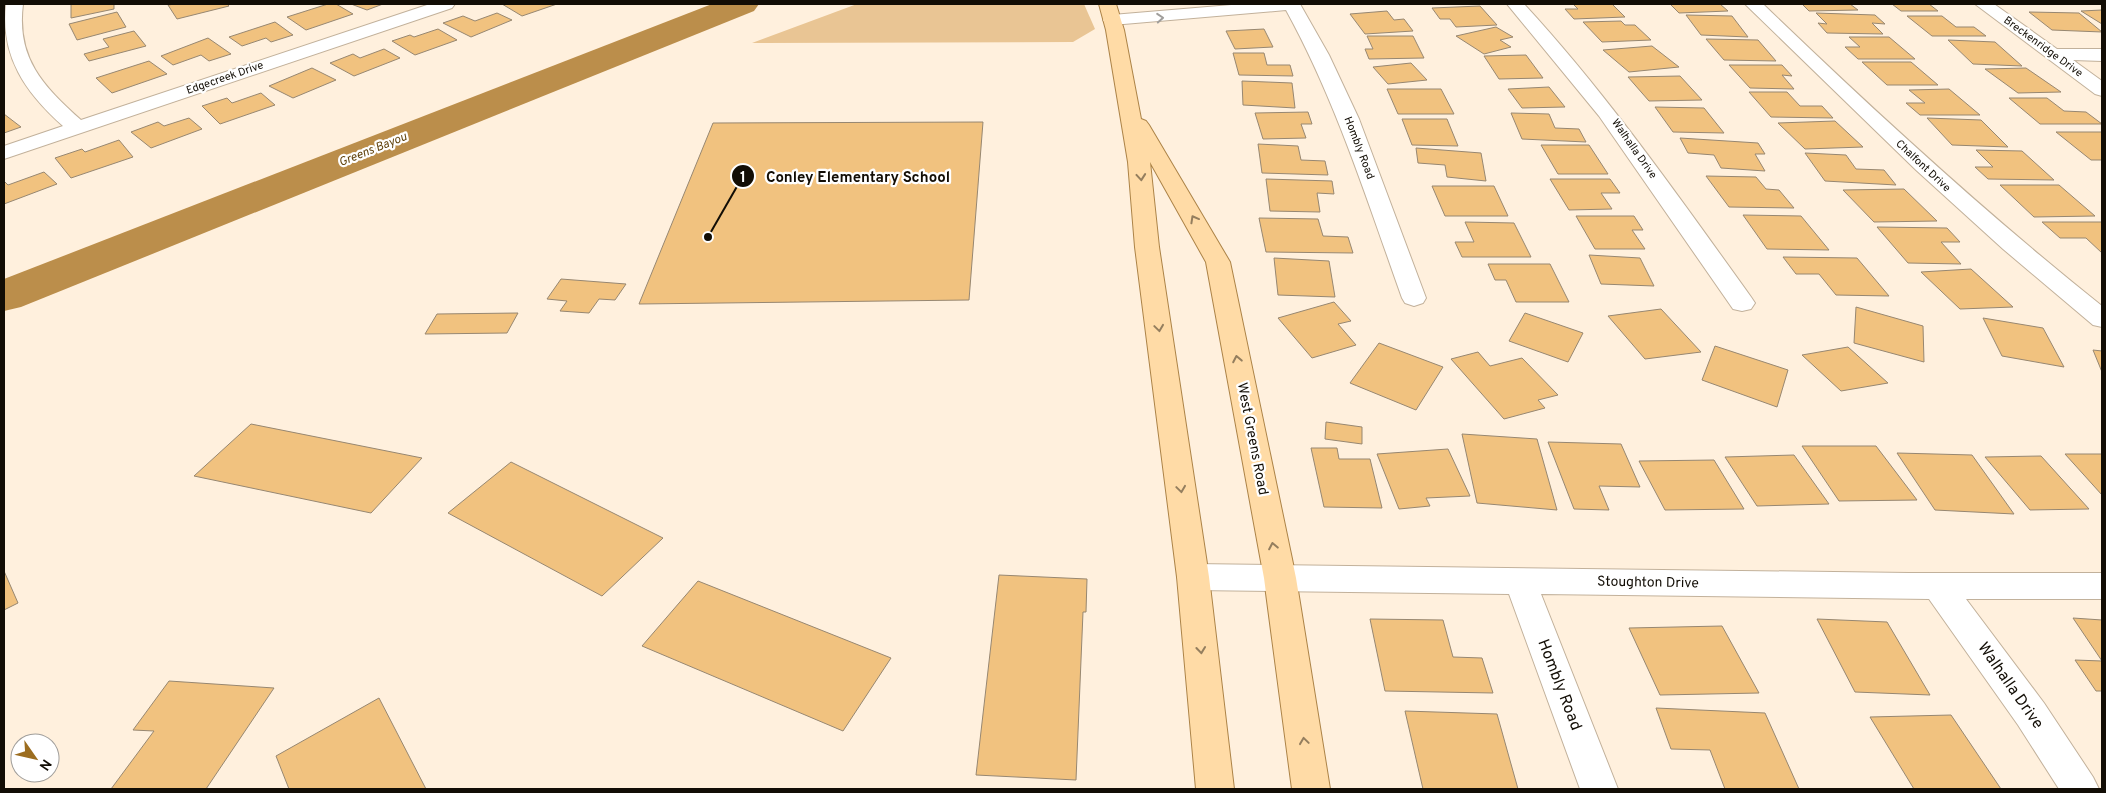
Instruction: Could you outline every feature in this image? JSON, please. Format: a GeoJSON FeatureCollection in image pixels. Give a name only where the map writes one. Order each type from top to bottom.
{"type":"FeatureCollection","features":[{"type":"Feature","properties":{"kind":"main road","name":"West Greens Road"},"geometry":{"type":"LineString","coordinates":[[1109,9],[1139,162],[1147,247],[1193,577],[1215,789]]}},
{"type":"Feature","properties":{"kind":"main road","name":"West Greens Road"},"geometry":{"type":"LineString","coordinates":[[1130,112],[1218,262],[1280,578],[1311,789]]}},
{"type":"Feature","properties":{"kind":"street"},"geometry":{"type":"LineString","coordinates":[[14,4],[8,14],[5,33],[8,52],[16,70],[29,86],[77,128]]}},
{"type":"Feature","properties":{"kind":"street","name":"Edgecreek Drive"},"geometry":{"type":"LineString","coordinates":[[4,153],[446,4]]}},
{"type":"Feature","properties":{"kind":"street"},"geometry":{"type":"LineString","coordinates":[[1109,9],[1166,17],[1291,4]]}},
{"type":"Feature","properties":{"kind":"street","name":"Hombly Road"},"geometry":{"type":"LineString","coordinates":[[1291,4],[1320,55],[1349,119],[1414,298]]}},
{"type":"Feature","properties":{"kind":"street","name":"Walhalla Drive"},"geometry":{"type":"LineString","coordinates":[[1515,4],[1568,63],[1613,120],[1742,303]]}},
{"type":"Feature","properties":{"kind":"street","name":"Chalfont Drive"},"geometry":{"type":"LineString","coordinates":[[1753,4],[1864,112],[1952,193],[2102,319]]}},
{"type":"Feature","properties":{"kind":"street","name":"Breckenridge Drive"},"geometry":{"type":"LineString","coordinates":[[1983,4],[2102,90]]}},
{"type":"Feature","properties":{"kind":"street"},"geometry":{"type":"LineString","coordinates":[[2052,54],[2102,55]]}},
{"type":"Feature","properties":{"kind":"street","name":"Stoughton Drive"},"geometry":{"type":"LineString","coordinates":[[1193,577],[2102,586]]}},
{"type":"Feature","properties":{"kind":"street","name":"Hombly Road"},"geometry":{"type":"LineString","coordinates":[[1520,581],[1599,789]]}},
{"type":"Feature","properties":{"kind":"street","name":"Walhalla Drive"},"geometry":{"type":"LineString","coordinates":[[1937,585],[2031,714],[2080,789]]}},
{"type":"Feature","properties":{"kind":"shaded area"},"geometry":{"type":"Polygon","coordinates":[[[857,4],[1084,4],[1095,29],[1073,42],[752,43],[857,4]]]}},
{"type":"Feature","properties":{"kind":"building"},"geometry":{"type":"Polygon","coordinates":[[[71,4],[114,4],[114,9],[71,18],[71,4]]]}},
{"type":"Feature","properties":{"kind":"building"},"geometry":{"type":"Polygon","coordinates":[[[227,4],[229,6],[177,19],[168,5],[227,4]]]}},
{"type":"Feature","properties":{"kind":"building"},"geometry":{"type":"Polygon","coordinates":[[[328,4],[336,4],[353,14],[306,30],[287,17],[328,4]]]}},
{"type":"Feature","properties":{"kind":"building"},"geometry":{"type":"Polygon","coordinates":[[[351,4],[383,4],[367,10],[351,4]]]}},
{"type":"Feature","properties":{"kind":"building"},"geometry":{"type":"Polygon","coordinates":[[[502,4],[557,4],[522,16],[502,4]]]}},
{"type":"Feature","properties":{"kind":"building"},"geometry":{"type":"Polygon","coordinates":[[[1573,4],[1612,4],[1625,17],[1574,19],[1565,9],[1578,9],[1573,4]]]}},
{"type":"Feature","properties":{"kind":"building"},"geometry":{"type":"Polygon","coordinates":[[[1670,4],[1720,4],[1728,11],[1679,13],[1670,4]]]}},
{"type":"Feature","properties":{"kind":"building"},"geometry":{"type":"Polygon","coordinates":[[[1802,4],[1850,4],[1858,10],[1809,11],[1802,4]]]}},
{"type":"Feature","properties":{"kind":"building"},"geometry":{"type":"Polygon","coordinates":[[[1892,4],[1929,4],[1938,11],[1901,11],[1892,4]]]}},
{"type":"Feature","properties":{"kind":"building"},"geometry":{"type":"Polygon","coordinates":[[[1480,6],[1497,25],[1456,27],[1450,19],[1440,19],[1432,8],[1480,6]]]}},
{"type":"Feature","properties":{"kind":"building"},"geometry":{"type":"Polygon","coordinates":[[[2102,10],[2102,24],[2081,11],[2102,10]]]}},
{"type":"Feature","properties":{"kind":"building"},"geometry":{"type":"Polygon","coordinates":[[[1387,11],[1394,20],[1404,19],[1413,31],[1365,34],[1350,14],[1387,11]]]}},
{"type":"Feature","properties":{"kind":"building"},"geometry":{"type":"Polygon","coordinates":[[[117,12],[126,27],[77,40],[69,24],[117,12]]]}},
{"type":"Feature","properties":{"kind":"building"},"geometry":{"type":"Polygon","coordinates":[[[2029,12],[2079,13],[2102,32],[2052,30],[2029,12]]]}},
{"type":"Feature","properties":{"kind":"building"},"geometry":{"type":"Polygon","coordinates":[[[497,13],[512,20],[471,37],[443,23],[463,16],[475,21],[497,13]]]}},
{"type":"Feature","properties":{"kind":"building"},"geometry":{"type":"Polygon","coordinates":[[[1816,13],[1875,15],[1885,24],[1872,23],[1883,34],[1827,33],[1818,23],[1827,24],[1816,13]]]}},
{"type":"Feature","properties":{"kind":"building"},"geometry":{"type":"Polygon","coordinates":[[[1686,15],[1732,16],[1748,37],[1701,35],[1686,15]]]}},
{"type":"Feature","properties":{"kind":"building"},"geometry":{"type":"Polygon","coordinates":[[[1907,16],[1942,16],[1956,27],[1974,27],[1986,36],[1932,36],[1907,16]]]}},
{"type":"Feature","properties":{"kind":"building"},"geometry":{"type":"Polygon","coordinates":[[[1621,21],[1625,25],[1635,25],[1651,40],[1602,42],[1583,22],[1621,21]]]}},
{"type":"Feature","properties":{"kind":"building"},"geometry":{"type":"Polygon","coordinates":[[[275,22],[293,35],[271,42],[266,38],[242,46],[229,37],[275,22]]]}},
{"type":"Feature","properties":{"kind":"building"},"geometry":{"type":"Polygon","coordinates":[[[1496,27],[1513,37],[1500,40],[1511,47],[1484,54],[1456,36],[1496,27]]]}},
{"type":"Feature","properties":{"kind":"building"},"geometry":{"type":"Polygon","coordinates":[[[438,29],[457,40],[415,55],[392,41],[410,35],[414,37],[438,29]]]}},
{"type":"Feature","properties":{"kind":"building"},"geometry":{"type":"Polygon","coordinates":[[[1264,29],[1273,47],[1235,49],[1226,31],[1264,29]]]}},
{"type":"Feature","properties":{"kind":"building"},"geometry":{"type":"Polygon","coordinates":[[[134,31],[146,46],[89,61],[84,54],[109,47],[103,39],[134,31]]]}},
{"type":"Feature","properties":{"kind":"building"},"geometry":{"type":"Polygon","coordinates":[[[1367,36],[1413,36],[1424,58],[1369,59],[1365,49],[1373,49],[1367,36]]]}},
{"type":"Feature","properties":{"kind":"building"},"geometry":{"type":"Polygon","coordinates":[[[1849,37],[1889,37],[1915,59],[1858,59],[1845,47],[1860,47],[1849,37]]]}},
{"type":"Feature","properties":{"kind":"building"},"geometry":{"type":"Polygon","coordinates":[[[208,38],[231,54],[209,61],[201,55],[173,65],[161,56],[208,38]]]}},
{"type":"Feature","properties":{"kind":"building"},"geometry":{"type":"Polygon","coordinates":[[[1706,39],[1758,40],[1776,61],[1724,60],[1706,39]]]}},
{"type":"Feature","properties":{"kind":"building"},"geometry":{"type":"Polygon","coordinates":[[[1948,40],[1995,42],[2022,66],[1973,64],[1948,40]]]}},
{"type":"Feature","properties":{"kind":"building"},"geometry":{"type":"Polygon","coordinates":[[[1652,46],[1679,67],[1629,72],[1603,50],[1652,46]]]}},
{"type":"Feature","properties":{"kind":"building"},"geometry":{"type":"Polygon","coordinates":[[[384,49],[400,58],[354,76],[330,63],[353,54],[360,58],[384,49]]]}},
{"type":"Feature","properties":{"kind":"building"},"geometry":{"type":"Polygon","coordinates":[[[1233,53],[1264,53],[1267,65],[1290,65],[1293,76],[1239,75],[1233,53]]]}},
{"type":"Feature","properties":{"kind":"building"},"geometry":{"type":"Polygon","coordinates":[[[1526,55],[1543,78],[1499,79],[1484,56],[1526,55]]]}},
{"type":"Feature","properties":{"kind":"building"},"geometry":{"type":"Polygon","coordinates":[[[149,61],[167,74],[112,93],[96,78],[149,61]]]}},
{"type":"Feature","properties":{"kind":"building"},"geometry":{"type":"Polygon","coordinates":[[[1862,62],[1911,62],[1938,85],[1887,85],[1862,62]]]}},
{"type":"Feature","properties":{"kind":"building"},"geometry":{"type":"Polygon","coordinates":[[[1411,63],[1427,80],[1388,84],[1373,67],[1411,63]]]}},
{"type":"Feature","properties":{"kind":"building"},"geometry":{"type":"Polygon","coordinates":[[[1729,65],[1782,65],[1792,76],[1782,75],[1794,89],[1750,88],[1729,65]]]}},
{"type":"Feature","properties":{"kind":"building"},"geometry":{"type":"Polygon","coordinates":[[[312,68],[336,80],[293,98],[269,86],[312,68]]]}},
{"type":"Feature","properties":{"kind":"building"},"geometry":{"type":"Polygon","coordinates":[[[2026,68],[2061,92],[2018,93],[1985,69],[2026,68]]]}},
{"type":"Feature","properties":{"kind":"building"},"geometry":{"type":"Polygon","coordinates":[[[1680,76],[1702,100],[1649,101],[1628,77],[1680,76]]]}},
{"type":"Feature","properties":{"kind":"building"},"geometry":{"type":"Polygon","coordinates":[[[1242,81],[1292,83],[1295,108],[1243,105],[1242,81]]]}},
{"type":"Feature","properties":{"kind":"building"},"geometry":{"type":"Polygon","coordinates":[[[1549,87],[1565,107],[1522,108],[1508,89],[1549,87]]]}},
{"type":"Feature","properties":{"kind":"building"},"geometry":{"type":"Polygon","coordinates":[[[1387,89],[1441,89],[1454,114],[1398,114],[1387,89]]]}},
{"type":"Feature","properties":{"kind":"building"},"geometry":{"type":"Polygon","coordinates":[[[1949,89],[1980,115],[1920,115],[1906,103],[1925,103],[1909,90],[1949,89]]]}},
{"type":"Feature","properties":{"kind":"building"},"geometry":{"type":"Polygon","coordinates":[[[1749,92],[1787,92],[1800,106],[1822,106],[1833,118],[1771,117],[1749,92]]]}},
{"type":"Feature","properties":{"kind":"building"},"geometry":{"type":"Polygon","coordinates":[[[261,93],[275,105],[220,124],[202,106],[227,98],[232,103],[261,93]]]}},
{"type":"Feature","properties":{"kind":"building"},"geometry":{"type":"Polygon","coordinates":[[[2009,98],[2047,98],[2064,111],[2086,112],[2102,124],[2040,124],[2009,98]]]}},
{"type":"Feature","properties":{"kind":"building"},"geometry":{"type":"Polygon","coordinates":[[[1655,107],[1704,108],[1724,133],[1673,132],[1655,107]]]}},
{"type":"Feature","properties":{"kind":"building"},"geometry":{"type":"Polygon","coordinates":[[[1308,112],[1312,124],[1301,124],[1306,138],[1263,139],[1255,113],[1308,112]]]}},
{"type":"Feature","properties":{"kind":"building"},"geometry":{"type":"Polygon","coordinates":[[[1511,113],[1549,114],[1555,128],[1579,129],[1586,142],[1522,139],[1511,113]]]}},
{"type":"Feature","properties":{"kind":"building"},"geometry":{"type":"Polygon","coordinates":[[[4,114],[21,127],[4,133],[4,114]]]}},
{"type":"Feature","properties":{"kind":"building"},"geometry":{"type":"Polygon","coordinates":[[[189,118],[202,129],[151,148],[131,132],[158,122],[164,126],[189,118]]]}},
{"type":"Feature","properties":{"kind":"building"},"geometry":{"type":"Polygon","coordinates":[[[1927,118],[1981,120],[2008,147],[1952,145],[1927,118]]]}},
{"type":"Feature","properties":{"kind":"building"},"geometry":{"type":"Polygon","coordinates":[[[1402,119],[1447,119],[1458,146],[1412,145],[1402,119]]]}},
{"type":"Feature","properties":{"kind":"building"},"geometry":{"type":"Polygon","coordinates":[[[1835,121],[1863,147],[1805,149],[1778,123],[1835,121]]]}},
{"type":"Feature","properties":{"kind":"building"},"geometry":{"type":"Polygon","coordinates":[[[983,122],[969,300],[639,304],[713,123],[983,122]]]}},
{"type":"Feature","properties":{"kind":"building"},"geometry":{"type":"Polygon","coordinates":[[[2056,132],[2102,132],[2102,160],[2091,160],[2056,132]]]}},
{"type":"Feature","properties":{"kind":"building"},"geometry":{"type":"Polygon","coordinates":[[[1680,138],[1758,143],[1765,154],[1755,154],[1765,171],[1721,168],[1714,155],[1688,153],[1680,138]]]}},
{"type":"Feature","properties":{"kind":"building"},"geometry":{"type":"Polygon","coordinates":[[[119,140],[133,157],[71,178],[55,158],[82,149],[85,152],[119,140]]]}},
{"type":"Feature","properties":{"kind":"building"},"geometry":{"type":"Polygon","coordinates":[[[1258,144],[1298,146],[1301,160],[1325,161],[1328,175],[1262,173],[1258,144]]]}},
{"type":"Feature","properties":{"kind":"building"},"geometry":{"type":"Polygon","coordinates":[[[1541,145],[1589,145],[1608,174],[1558,174],[1541,145]]]}},
{"type":"Feature","properties":{"kind":"building"},"geometry":{"type":"Polygon","coordinates":[[[1416,148],[1481,153],[1486,181],[1447,177],[1445,165],[1418,163],[1416,148]]]}},
{"type":"Feature","properties":{"kind":"building"},"geometry":{"type":"Polygon","coordinates":[[[1976,150],[2022,151],[2054,180],[1988,179],[1975,167],[1993,167],[1976,150]]]}},
{"type":"Feature","properties":{"kind":"building"},"geometry":{"type":"Polygon","coordinates":[[[1805,153],[1846,155],[1856,169],[1884,170],[1896,185],[1825,181],[1805,153]]]}},
{"type":"Feature","properties":{"kind":"building"},"geometry":{"type":"Polygon","coordinates":[[[44,172],[57,184],[4,204],[4,181],[8,185],[44,172]]]}},
{"type":"Feature","properties":{"kind":"building"},"geometry":{"type":"Polygon","coordinates":[[[1706,176],[1756,177],[1766,189],[1779,190],[1794,208],[1729,207],[1706,176]]]}},
{"type":"Feature","properties":{"kind":"building"},"geometry":{"type":"Polygon","coordinates":[[[1266,179],[1332,181],[1334,194],[1317,193],[1320,212],[1270,211],[1266,179]]]}},
{"type":"Feature","properties":{"kind":"building"},"geometry":{"type":"Polygon","coordinates":[[[1550,179],[1610,179],[1620,193],[1601,193],[1612,209],[1569,210],[1550,179]]]}},
{"type":"Feature","properties":{"kind":"building"},"geometry":{"type":"Polygon","coordinates":[[[2000,185],[2059,185],[2095,216],[2034,217],[2000,185]]]}},
{"type":"Feature","properties":{"kind":"building"},"geometry":{"type":"Polygon","coordinates":[[[1432,186],[1494,186],[1508,216],[1445,216],[1432,186]]]}},
{"type":"Feature","properties":{"kind":"building"},"geometry":{"type":"Polygon","coordinates":[[[1904,189],[1937,221],[1874,222],[1843,190],[1904,189]]]}},
{"type":"Feature","properties":{"kind":"building"},"geometry":{"type":"Polygon","coordinates":[[[1743,215],[1801,216],[1829,250],[1767,249],[1743,215]]]}},
{"type":"Feature","properties":{"kind":"building"},"geometry":{"type":"Polygon","coordinates":[[[1576,216],[1634,216],[1643,230],[1632,230],[1645,249],[1595,249],[1576,216]]]}},
{"type":"Feature","properties":{"kind":"building"},"geometry":{"type":"Polygon","coordinates":[[[1259,218],[1318,219],[1323,236],[1348,237],[1353,253],[1266,252],[1259,218]]]}},
{"type":"Feature","properties":{"kind":"building"},"geometry":{"type":"Polygon","coordinates":[[[1465,222],[1514,223],[1531,257],[1462,257],[1455,242],[1474,242],[1465,222]]]}},
{"type":"Feature","properties":{"kind":"building"},"geometry":{"type":"Polygon","coordinates":[[[2042,222],[2102,222],[2102,253],[2086,238],[2060,238],[2042,222]]]}},
{"type":"Feature","properties":{"kind":"building"},"geometry":{"type":"Polygon","coordinates":[[[1877,227],[1947,228],[1960,242],[1941,242],[1961,264],[1908,263],[1877,227]]]}},
{"type":"Feature","properties":{"kind":"building"},"geometry":{"type":"Polygon","coordinates":[[[1589,255],[1640,258],[1654,286],[1601,284],[1589,255]]]}},
{"type":"Feature","properties":{"kind":"building"},"geometry":{"type":"Polygon","coordinates":[[[1783,257],[1857,258],[1889,296],[1836,295],[1819,274],[1796,274],[1783,257]]]}},
{"type":"Feature","properties":{"kind":"building"},"geometry":{"type":"Polygon","coordinates":[[[1274,258],[1329,261],[1335,297],[1278,295],[1274,258]]]}},
{"type":"Feature","properties":{"kind":"building"},"geometry":{"type":"Polygon","coordinates":[[[1488,264],[1550,264],[1569,302],[1516,302],[1506,280],[1495,280],[1488,264]]]}},
{"type":"Feature","properties":{"kind":"building"},"geometry":{"type":"Polygon","coordinates":[[[1971,269],[2013,307],[1960,309],[1921,272],[1971,269]]]}},
{"type":"Feature","properties":{"kind":"building"},"geometry":{"type":"Polygon","coordinates":[[[561,279],[626,284],[615,300],[599,299],[589,313],[560,311],[567,301],[547,299],[561,279]]]}},
{"type":"Feature","properties":{"kind":"building"},"geometry":{"type":"Polygon","coordinates":[[[1334,302],[1351,321],[1338,324],[1356,345],[1312,358],[1278,318],[1334,302]]]}},
{"type":"Feature","properties":{"kind":"building"},"geometry":{"type":"Polygon","coordinates":[[[1856,307],[1923,326],[1924,362],[1854,343],[1856,307]]]}},
{"type":"Feature","properties":{"kind":"building"},"geometry":{"type":"Polygon","coordinates":[[[1661,309],[1701,352],[1645,359],[1608,316],[1661,309]]]}},
{"type":"Feature","properties":{"kind":"building"},"geometry":{"type":"Polygon","coordinates":[[[518,313],[507,333],[425,334],[437,314],[518,313]]]}},
{"type":"Feature","properties":{"kind":"building"},"geometry":{"type":"Polygon","coordinates":[[[1525,313],[1583,333],[1568,362],[1509,341],[1525,313]]]}},
{"type":"Feature","properties":{"kind":"building"},"geometry":{"type":"Polygon","coordinates":[[[1983,318],[2043,328],[2064,367],[2002,356],[1983,318]]]}},
{"type":"Feature","properties":{"kind":"building"},"geometry":{"type":"Polygon","coordinates":[[[1379,343],[1443,367],[1416,410],[1350,383],[1379,343]]]}},
{"type":"Feature","properties":{"kind":"building"},"geometry":{"type":"Polygon","coordinates":[[[1715,346],[1788,370],[1777,407],[1702,380],[1715,346]]]}},
{"type":"Feature","properties":{"kind":"building"},"geometry":{"type":"Polygon","coordinates":[[[1848,347],[1888,383],[1841,391],[1802,355],[1848,347]]]}},
{"type":"Feature","properties":{"kind":"building"},"geometry":{"type":"Polygon","coordinates":[[[2093,350],[2102,351],[2102,372],[2093,350]]]}},
{"type":"Feature","properties":{"kind":"building"},"geometry":{"type":"Polygon","coordinates":[[[1478,352],[1490,366],[1522,358],[1558,395],[1538,400],[1545,408],[1504,419],[1451,359],[1478,352]]]}},
{"type":"Feature","properties":{"kind":"building"},"geometry":{"type":"Polygon","coordinates":[[[1326,422],[1362,427],[1362,444],[1325,439],[1326,422]]]}},
{"type":"Feature","properties":{"kind":"building"},"geometry":{"type":"Polygon","coordinates":[[[251,424],[422,458],[371,513],[194,476],[251,424]]]}},
{"type":"Feature","properties":{"kind":"building"},"geometry":{"type":"Polygon","coordinates":[[[1462,434],[1537,439],[1557,510],[1477,503],[1462,434]]]}},
{"type":"Feature","properties":{"kind":"building"},"geometry":{"type":"Polygon","coordinates":[[[1548,442],[1621,444],[1640,487],[1599,486],[1609,510],[1574,509],[1548,442]]]}},
{"type":"Feature","properties":{"kind":"building"},"geometry":{"type":"Polygon","coordinates":[[[1802,446],[1876,446],[1917,500],[1839,501],[1802,446]]]}},
{"type":"Feature","properties":{"kind":"building"},"geometry":{"type":"Polygon","coordinates":[[[1311,448],[1337,448],[1339,459],[1370,459],[1382,508],[1324,507],[1311,448]]]}},
{"type":"Feature","properties":{"kind":"building"},"geometry":{"type":"Polygon","coordinates":[[[1448,449],[1470,496],[1426,498],[1430,506],[1399,509],[1377,454],[1448,449]]]}},
{"type":"Feature","properties":{"kind":"building"},"geometry":{"type":"Polygon","coordinates":[[[1897,453],[1972,455],[2014,514],[1935,510],[1897,453]]]}},
{"type":"Feature","properties":{"kind":"building"},"geometry":{"type":"Polygon","coordinates":[[[2065,454],[2102,454],[2102,495],[2065,454]]]}},
{"type":"Feature","properties":{"kind":"building"},"geometry":{"type":"Polygon","coordinates":[[[1794,455],[1829,504],[1757,506],[1725,457],[1794,455]]]}},
{"type":"Feature","properties":{"kind":"building"},"geometry":{"type":"Polygon","coordinates":[[[2041,456],[2089,509],[2030,510],[1985,457],[2041,456]]]}},
{"type":"Feature","properties":{"kind":"building"},"geometry":{"type":"Polygon","coordinates":[[[1714,460],[1744,509],[1665,510],[1639,461],[1714,460]]]}},
{"type":"Feature","properties":{"kind":"building"},"geometry":{"type":"Polygon","coordinates":[[[511,462],[663,538],[602,596],[448,513],[511,462]]]}},
{"type":"Feature","properties":{"kind":"building"},"geometry":{"type":"Polygon","coordinates":[[[4,571],[18,603],[4,610],[4,571]]]}},
{"type":"Feature","properties":{"kind":"building"},"geometry":{"type":"Polygon","coordinates":[[[999,575],[1087,579],[1086,612],[1083,612],[1076,780],[976,775],[999,575]]]}},
{"type":"Feature","properties":{"kind":"building"},"geometry":{"type":"Polygon","coordinates":[[[698,581],[891,658],[843,731],[642,646],[698,581]]]}},
{"type":"Feature","properties":{"kind":"building"},"geometry":{"type":"Polygon","coordinates":[[[2073,618],[2102,620],[2102,661],[2073,618]]]}},
{"type":"Feature","properties":{"kind":"building"},"geometry":{"type":"Polygon","coordinates":[[[1370,619],[1443,620],[1453,657],[1482,658],[1493,693],[1385,691],[1370,619]]]}},
{"type":"Feature","properties":{"kind":"building"},"geometry":{"type":"Polygon","coordinates":[[[1817,619],[1887,622],[1930,695],[1855,692],[1817,619]]]}},
{"type":"Feature","properties":{"kind":"building"},"geometry":{"type":"Polygon","coordinates":[[[1722,626],[1759,693],[1660,695],[1629,628],[1722,626]]]}},
{"type":"Feature","properties":{"kind":"building"},"geometry":{"type":"Polygon","coordinates":[[[2075,660],[2102,661],[2102,691],[2096,691],[2075,660]]]}},
{"type":"Feature","properties":{"kind":"building"},"geometry":{"type":"Polygon","coordinates":[[[169,681],[274,688],[206,789],[111,789],[154,731],[133,730],[169,681]]]}},
{"type":"Feature","properties":{"kind":"building"},"geometry":{"type":"Polygon","coordinates":[[[379,698],[426,789],[289,789],[276,756],[379,698]]]}},
{"type":"Feature","properties":{"kind":"building"},"geometry":{"type":"Polygon","coordinates":[[[1656,708],[1765,713],[1799,789],[1725,789],[1710,750],[1671,749],[1656,708]]]}},
{"type":"Feature","properties":{"kind":"building"},"geometry":{"type":"Polygon","coordinates":[[[1405,711],[1497,714],[1518,789],[1423,789],[1405,711]]]}},
{"type":"Feature","properties":{"kind":"building"},"geometry":{"type":"Polygon","coordinates":[[[1951,715],[2001,789],[1914,789],[1870,717],[1951,715]]]}},
{"type":"Feature","properties":{"kind":"waterway","name":"Greens Bayou"},"geometry":{"type":"LineString","coordinates":[[4,296],[742,4]]}},
{"type":"Feature","properties":{"kind":"place","name":"Conley Elementary School"},"geometry":{"type":"Point","coordinates":[708,237]}}]}
